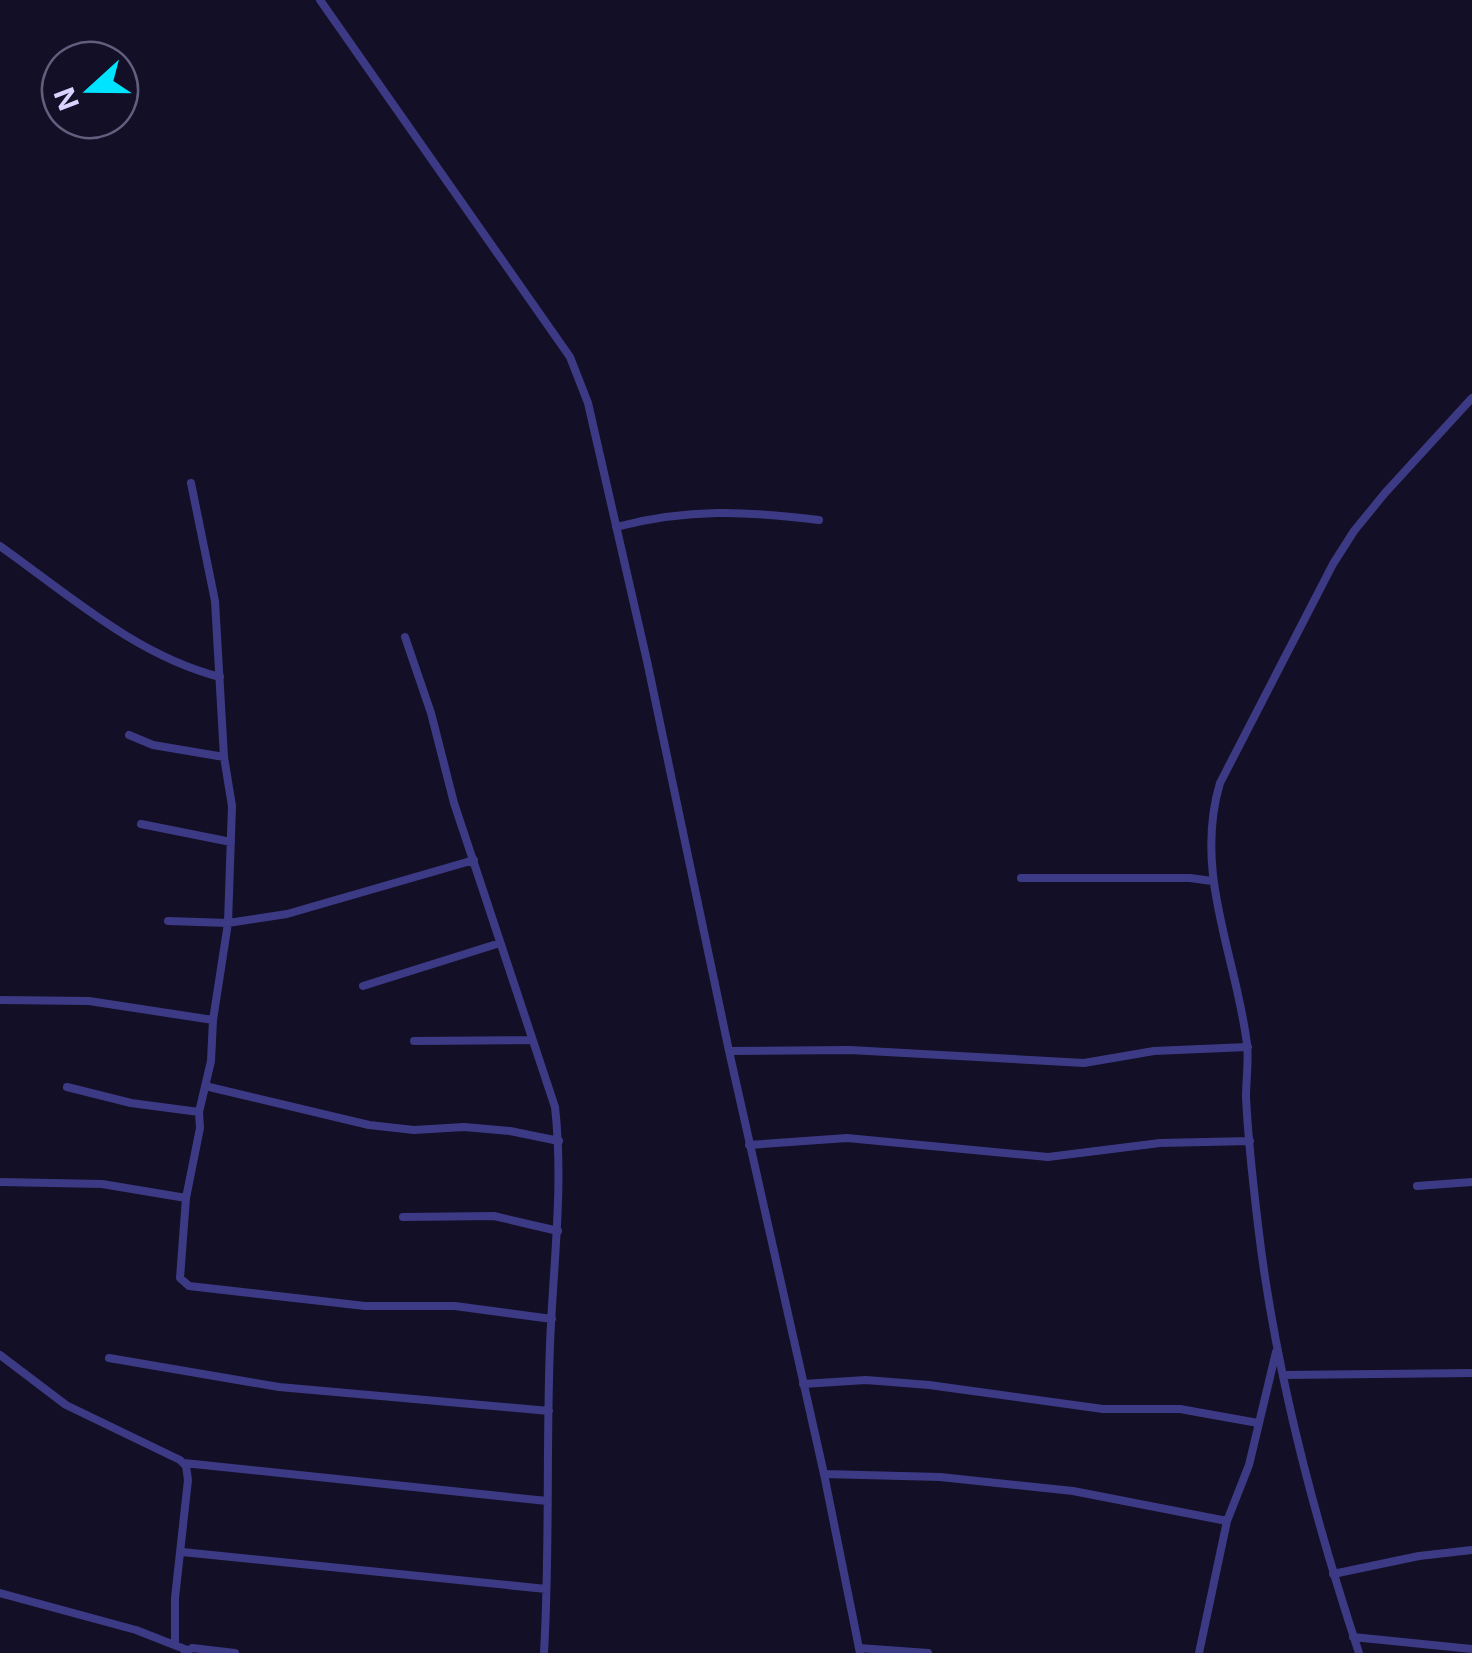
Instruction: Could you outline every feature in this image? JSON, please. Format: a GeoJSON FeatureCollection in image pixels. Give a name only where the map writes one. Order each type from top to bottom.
{"type":"FeatureCollection","features":[{"type":"Feature","properties":{"kind":"street"},"geometry":{"type":"LineString","coordinates":[[320,0],[570,358],[588,403],[824,1474],[859,1650],[928,1653]]}},
{"type":"Feature","properties":{"kind":"street"},"geometry":{"type":"LineString","coordinates":[[1359,1653],[1307,1486],[1277,1348],[1258,1226],[1246,1094],[1248,1047],[1212,880],[1211,821],[1220,783],[1300,624],[1354,530],[1472,398]]}},
{"type":"Feature","properties":{"kind":"street"},"geometry":{"type":"LineString","coordinates":[[191,482],[215,601],[224,757],[232,806],[228,924],[211,1060],[186,1198],[180,1278],[188,1286],[366,1306],[454,1306],[552,1319]]}},
{"type":"Feature","properties":{"kind":"street"},"geometry":{"type":"LineString","coordinates":[[616,526],[653,517],[710,511],[759,512],[819,520]]}},
{"type":"Feature","properties":{"kind":"street"},"geometry":{"type":"LineString","coordinates":[[0,546],[134,642],[184,668],[220,677]]}},
{"type":"Feature","properties":{"kind":"street"},"geometry":{"type":"LineString","coordinates":[[404,637],[554,1107],[558,1230],[552,1319],[544,1653]]}},
{"type":"Feature","properties":{"kind":"street"},"geometry":{"type":"LineString","coordinates":[[129,734],[153,744],[224,757]]}},
{"type":"Feature","properties":{"kind":"street"},"geometry":{"type":"LineString","coordinates":[[142,824],[231,842]]}},
{"type":"Feature","properties":{"kind":"street"},"geometry":{"type":"LineString","coordinates":[[168,921],[228,924],[319,906],[474,860]]}},
{"type":"Feature","properties":{"kind":"street"},"geometry":{"type":"LineString","coordinates":[[1021,878],[1212,880]]}},
{"type":"Feature","properties":{"kind":"street"},"geometry":{"type":"LineString","coordinates":[[363,986],[500,943]]}},
{"type":"Feature","properties":{"kind":"street"},"geometry":{"type":"LineString","coordinates":[[0,1000],[90,1001],[213,1020]]}},
{"type":"Feature","properties":{"kind":"street"},"geometry":{"type":"LineString","coordinates":[[414,1041],[532,1040]]}},
{"type":"Feature","properties":{"kind":"street"},"geometry":{"type":"LineString","coordinates":[[728,1052],[850,1050],[1084,1063],[1154,1051],[1248,1047]]}},
{"type":"Feature","properties":{"kind":"street"},"geometry":{"type":"LineString","coordinates":[[205,1086],[369,1125],[414,1130],[464,1127],[558,1141]]}},
{"type":"Feature","properties":{"kind":"street"},"geometry":{"type":"LineString","coordinates":[[67,1087],[131,1103],[199,1112]]}},
{"type":"Feature","properties":{"kind":"street"},"geometry":{"type":"LineString","coordinates":[[750,1145],[847,1138],[1048,1157],[1160,1143],[1250,1141]]}},
{"type":"Feature","properties":{"kind":"street"},"geometry":{"type":"LineString","coordinates":[[0,1182],[102,1184],[186,1198]]}},
{"type":"Feature","properties":{"kind":"street"},"geometry":{"type":"LineString","coordinates":[[1416,1186],[1472,1182]]}},
{"type":"Feature","properties":{"kind":"street"},"geometry":{"type":"LineString","coordinates":[[403,1217],[494,1216],[558,1230]]}},
{"type":"Feature","properties":{"kind":"street"},"geometry":{"type":"LineString","coordinates":[[1198,1653],[1227,1521],[1249,1464],[1277,1348]]}},
{"type":"Feature","properties":{"kind":"street"},"geometry":{"type":"LineString","coordinates":[[0,1354],[66,1405],[183,1463],[547,1500]]}},
{"type":"Feature","properties":{"kind":"street"},"geometry":{"type":"LineString","coordinates":[[109,1358],[279,1387],[549,1410]]}},
{"type":"Feature","properties":{"kind":"street"},"geometry":{"type":"LineString","coordinates":[[1283,1375],[1472,1373]]}},
{"type":"Feature","properties":{"kind":"street"},"geometry":{"type":"LineString","coordinates":[[803,1384],[866,1380],[930,1385],[1103,1409],[1180,1408],[1258,1423]]}},
{"type":"Feature","properties":{"kind":"street"},"geometry":{"type":"LineString","coordinates":[[175,1644],[188,1480],[183,1463]]}},
{"type":"Feature","properties":{"kind":"street"},"geometry":{"type":"LineString","coordinates":[[824,1474],[940,1477],[1073,1492],[1227,1521]]}},
{"type":"Feature","properties":{"kind":"street"},"geometry":{"type":"LineString","coordinates":[[1333,1574],[1419,1556],[1472,1550]]}},
{"type":"Feature","properties":{"kind":"street"},"geometry":{"type":"LineString","coordinates":[[182,1552],[546,1589]]}},
{"type":"Feature","properties":{"kind":"street"},"geometry":{"type":"LineString","coordinates":[[0,1593],[136,1630],[186,1652],[235,1653]]}},
{"type":"Feature","properties":{"kind":"street"},"geometry":{"type":"LineString","coordinates":[[1354,1637],[1472,1649]]}}]}
